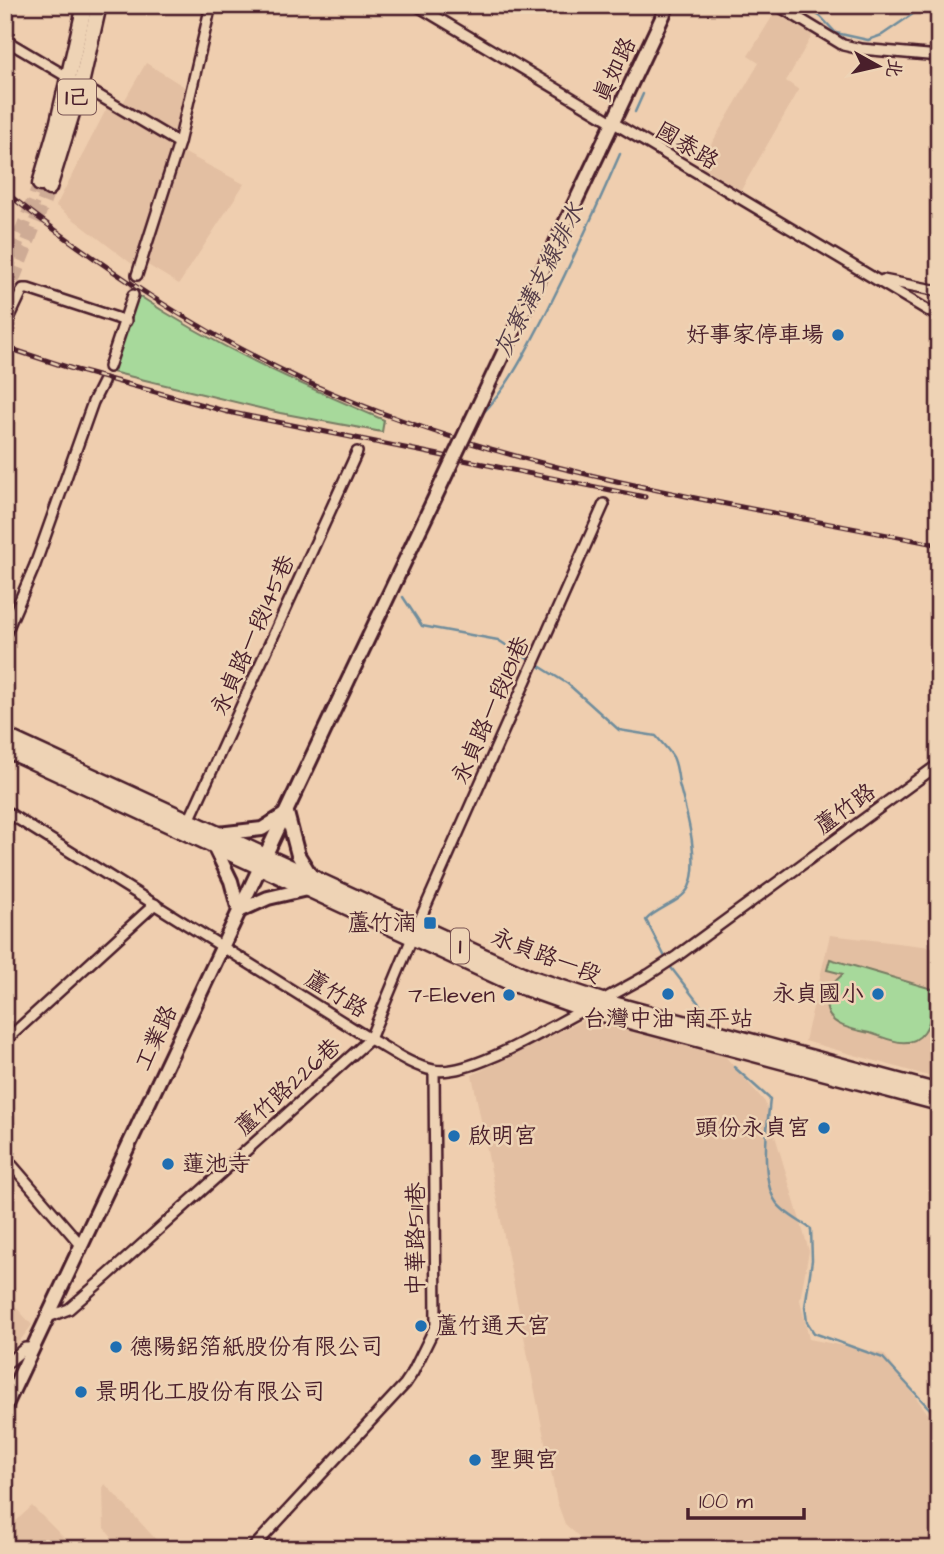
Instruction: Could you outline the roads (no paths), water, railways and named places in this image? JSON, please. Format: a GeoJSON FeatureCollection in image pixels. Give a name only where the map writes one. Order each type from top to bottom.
{"type":"FeatureCollection","features":[{"type":"Feature","properties":{"kind":"main road","name":"1己"},"geometry":{"type":"LineString","coordinates":[[75,81],[85,5]]}},
{"type":"Feature","properties":{"kind":"main road","name":"1己"},"geometry":{"type":"LineString","coordinates":[[44,186],[99,5]]}},
{"type":"Feature","properties":{"kind":"main road","name":"永貞路一段"},"geometry":{"type":"LineString","coordinates":[[5,736],[186,827]]}},
{"type":"Feature","properties":{"kind":"main road","name":"永貞路一段"},"geometry":{"type":"LineString","coordinates":[[5,749],[264,862],[414,932],[511,983],[584,1009],[939,1104]]}},
{"type":"Feature","properties":{"kind":"main road","name":"永貞路一段"},"geometry":{"type":"LineString","coordinates":[[414,932],[520,974],[602,1001],[939,1092]]}},
{"type":"Feature","properties":{"kind":"street"},"geometry":{"type":"LineString","coordinates":[[137,275],[179,143],[211,5]]}},
{"type":"Feature","properties":{"kind":"street","name":"國泰路"},"geometry":{"type":"LineString","coordinates":[[416,5],[939,317]]}},
{"type":"Feature","properties":{"kind":"street","name":"真如路"},"geometry":{"type":"LineString","coordinates":[[345,687],[668,5]]}},
{"type":"Feature","properties":{"kind":"street"},"geometry":{"type":"LineString","coordinates":[[778,5],[843,45],[939,56]]}},
{"type":"Feature","properties":{"kind":"street"},"geometry":{"type":"LineString","coordinates":[[5,40],[179,143]]}},
{"type":"Feature","properties":{"kind":"street"},"geometry":{"type":"LineString","coordinates":[[878,279],[939,291]]}},
{"type":"Feature","properties":{"kind":"street"},"geometry":{"type":"LineString","coordinates":[[5,327],[23,289],[126,321]]}},
{"type":"Feature","properties":{"kind":"street"},"geometry":{"type":"LineString","coordinates":[[109,367],[133,295]]}},
{"type":"Feature","properties":{"kind":"street"},"geometry":{"type":"LineString","coordinates":[[5,635],[35,565],[93,402],[103,382]]}},
{"type":"Feature","properties":{"kind":"street","name":"永貞路一段145巷"},"geometry":{"type":"LineString","coordinates":[[186,827],[357,452]]}},
{"type":"Feature","properties":{"kind":"street","name":"永貞路一段181巷"},"geometry":{"type":"LineString","coordinates":[[414,932],[604,504]]}},
{"type":"Feature","properties":{"kind":"street","name":"工業路"},"geometry":{"type":"LineString","coordinates":[[5,1407],[345,687]]}},
{"type":"Feature","properties":{"kind":"street","name":"蘆竹路"},"geometry":{"type":"LineString","coordinates":[[602,1001],[673,959],[939,764]]}},
{"type":"Feature","properties":{"kind":"street","name":"蘆竹路"},"geometry":{"type":"LineString","coordinates":[[5,811],[370,1039],[415,1064],[434,1071]]}},
{"type":"Feature","properties":{"kind":"street"},"geometry":{"type":"LineString","coordinates":[[287,813],[298,855],[310,884],[239,911],[215,840],[262,829],[287,813]]}},
{"type":"Feature","properties":{"kind":"street"},"geometry":{"type":"LineString","coordinates":[[5,1041],[155,904]]}},
{"type":"Feature","properties":{"kind":"street","name":"蘆竹路226巷"},"geometry":{"type":"LineString","coordinates":[[48,1317],[69,1309],[370,1039],[414,932]]}},
{"type":"Feature","properties":{"kind":"street"},"geometry":{"type":"LineString","coordinates":[[434,1071],[474,1065],[602,1001]]}},
{"type":"Feature","properties":{"kind":"street","name":"中華路511巷"},"geometry":{"type":"LineString","coordinates":[[253,1549],[405,1384],[414,1372],[436,1325],[434,1071]]}},
{"type":"Feature","properties":{"kind":"street"},"geometry":{"type":"LineString","coordinates":[[5,1157],[81,1245]]}},
{"type":"Feature","properties":{"kind":"street"},"geometry":{"type":"LineString","coordinates":[[5,1365],[25,1348],[33,1348]]}},
{"type":"Feature","properties":{"kind":"waterway"},"geometry":{"type":"LineString","coordinates":[[803,5],[821,17],[836,33],[868,40],[882,35],[926,5]]}},
{"type":"Feature","properties":{"kind":"waterway","name":"灰寮溝支線排水"},"geometry":{"type":"LineString","coordinates":[[635,112],[643,94]]}},
{"type":"Feature","properties":{"kind":"waterway","name":"灰寮溝支線排水"},"geometry":{"type":"LineString","coordinates":[[481,415],[510,379],[533,338],[620,154]]}},
{"type":"Feature","properties":{"kind":"waterway","name":"灰寮溝支線排水"},"geometry":{"type":"LineString","coordinates":[[403,597],[422,626],[498,640],[531,661]]}},
{"type":"Feature","properties":{"kind":"waterway","name":"灰寮溝支線排水"},"geometry":{"type":"LineString","coordinates":[[536,664],[568,684],[619,730],[656,736],[673,757],[688,822],[693,864],[689,887],[685,892],[646,920],[666,959]]}},
{"type":"Feature","properties":{"kind":"waterway","name":"灰寮溝支線排水"},"geometry":{"type":"LineString","coordinates":[[669,965],[703,1009]]}},
{"type":"Feature","properties":{"kind":"waterway"},"geometry":{"type":"LineString","coordinates":[[734,1067],[770,1099],[766,1166],[771,1192],[783,1210],[811,1229],[812,1260],[805,1307],[807,1322],[814,1333],[883,1358],[939,1419]]}},
{"type":"Feature","properties":{"kind":"tunnel"},"geometry":{"type":"LineString","coordinates":[[5,274],[40,184]]}},
{"type":"Feature","properties":{"kind":"tunnel"},"geometry":{"type":"LineString","coordinates":[[5,300],[49,188]]}},
{"type":"Feature","properties":{"kind":"tunnel"},"geometry":{"type":"LineString","coordinates":[[133,295],[137,275]]}},
{"type":"Feature","properties":{"kind":"railway"},"geometry":{"type":"LineString","coordinates":[[5,192],[114,272],[190,320],[309,383],[385,414],[462,440],[619,482],[939,545]]}},
{"type":"Feature","properties":{"kind":"railway"},"geometry":{"type":"LineString","coordinates":[[5,347],[76,370],[228,412],[645,497]]}},
{"type":"Feature","properties":{"kind":"place","name":"好事家停車場"},"geometry":{"type":"Point","coordinates":[838,335]}},
{"type":"Feature","properties":{"kind":"place","name":"蘆竹湳"},"geometry":{"type":"Point","coordinates":[430,923]}},
{"type":"Feature","properties":{"kind":"place","name":"台灣中油 南平站"},"geometry":{"type":"Point","coordinates":[668,994]}},
{"type":"Feature","properties":{"kind":"place","name":"永貞國小"},"geometry":{"type":"Point","coordinates":[878,994]}},
{"type":"Feature","properties":{"kind":"place","name":"7-Eleven"},"geometry":{"type":"Point","coordinates":[509,995]}},
{"type":"Feature","properties":{"kind":"place","name":"頭份永貞宮"},"geometry":{"type":"Point","coordinates":[824,1128]}},
{"type":"Feature","properties":{"kind":"place","name":"啟明宮"},"geometry":{"type":"Point","coordinates":[454,1136]}},
{"type":"Feature","properties":{"kind":"place","name":"蓮池寺"},"geometry":{"type":"Point","coordinates":[168,1164]}},
{"type":"Feature","properties":{"kind":"place","name":"蘆竹通天宮"},"geometry":{"type":"Point","coordinates":[421,1326]}},
{"type":"Feature","properties":{"kind":"place","name":"德陽鋁箔紙股份有限公司"},"geometry":{"type":"Point","coordinates":[116,1347]}},
{"type":"Feature","properties":{"kind":"place","name":"景明化工股份有限公司"},"geometry":{"type":"Point","coordinates":[81,1392]}},
{"type":"Feature","properties":{"kind":"place","name":"聖興宮"},"geometry":{"type":"Point","coordinates":[475,1460]}}]}
